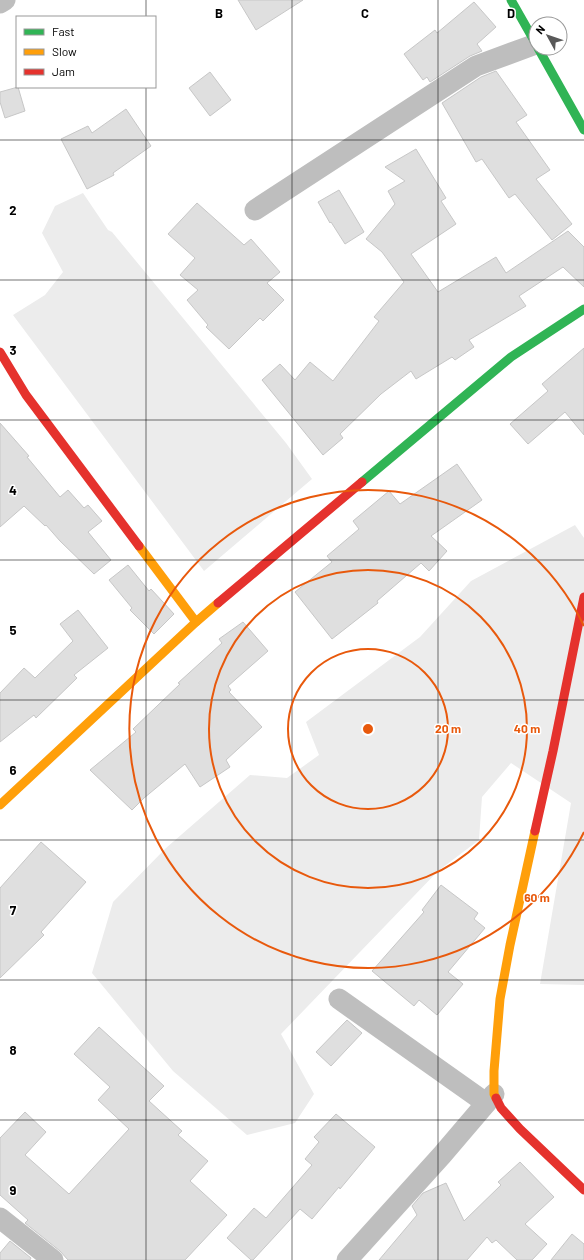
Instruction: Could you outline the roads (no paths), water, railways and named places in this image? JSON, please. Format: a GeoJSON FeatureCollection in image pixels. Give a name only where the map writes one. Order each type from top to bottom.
{"type":"FeatureCollection","features":[{"type":"Feature","properties":{"kind":"street"},"geometry":{"type":"LineString","coordinates":[[0,2],[5,0]]}},
{"type":"Feature","properties":{"kind":"street"},"geometry":{"type":"LineString","coordinates":[[511,0],[528,29]]}},
{"type":"Feature","properties":{"kind":"street"},"geometry":{"type":"LineString","coordinates":[[518,10],[520,0]]}},
{"type":"Feature","properties":{"kind":"street"},"geometry":{"type":"LineString","coordinates":[[255,210],[476,66],[528,47]]}},
{"type":"Feature","properties":{"kind":"street"},"geometry":{"type":"LineString","coordinates":[[542,56],[584,130]]}},
{"type":"Feature","properties":{"kind":"street"},"geometry":{"type":"LineString","coordinates":[[0,806],[196,622],[511,357],[584,309]]}},
{"type":"Feature","properties":{"kind":"street"},"geometry":{"type":"LineString","coordinates":[[0,352],[26,395],[196,622]]}},
{"type":"Feature","properties":{"kind":"street"},"geometry":{"type":"LineString","coordinates":[[347,1260],[442,1156],[490,1098],[494,1071],[500,1000],[504,976],[553,751],[584,597]]}},
{"type":"Feature","properties":{"kind":"street"},"geometry":{"type":"LineString","coordinates":[[339,999],[490,1098],[584,1190]]}},
{"type":"Feature","properties":{"kind":"street"},"geometry":{"type":"LineString","coordinates":[[0,1218],[53,1260]]}}]}
